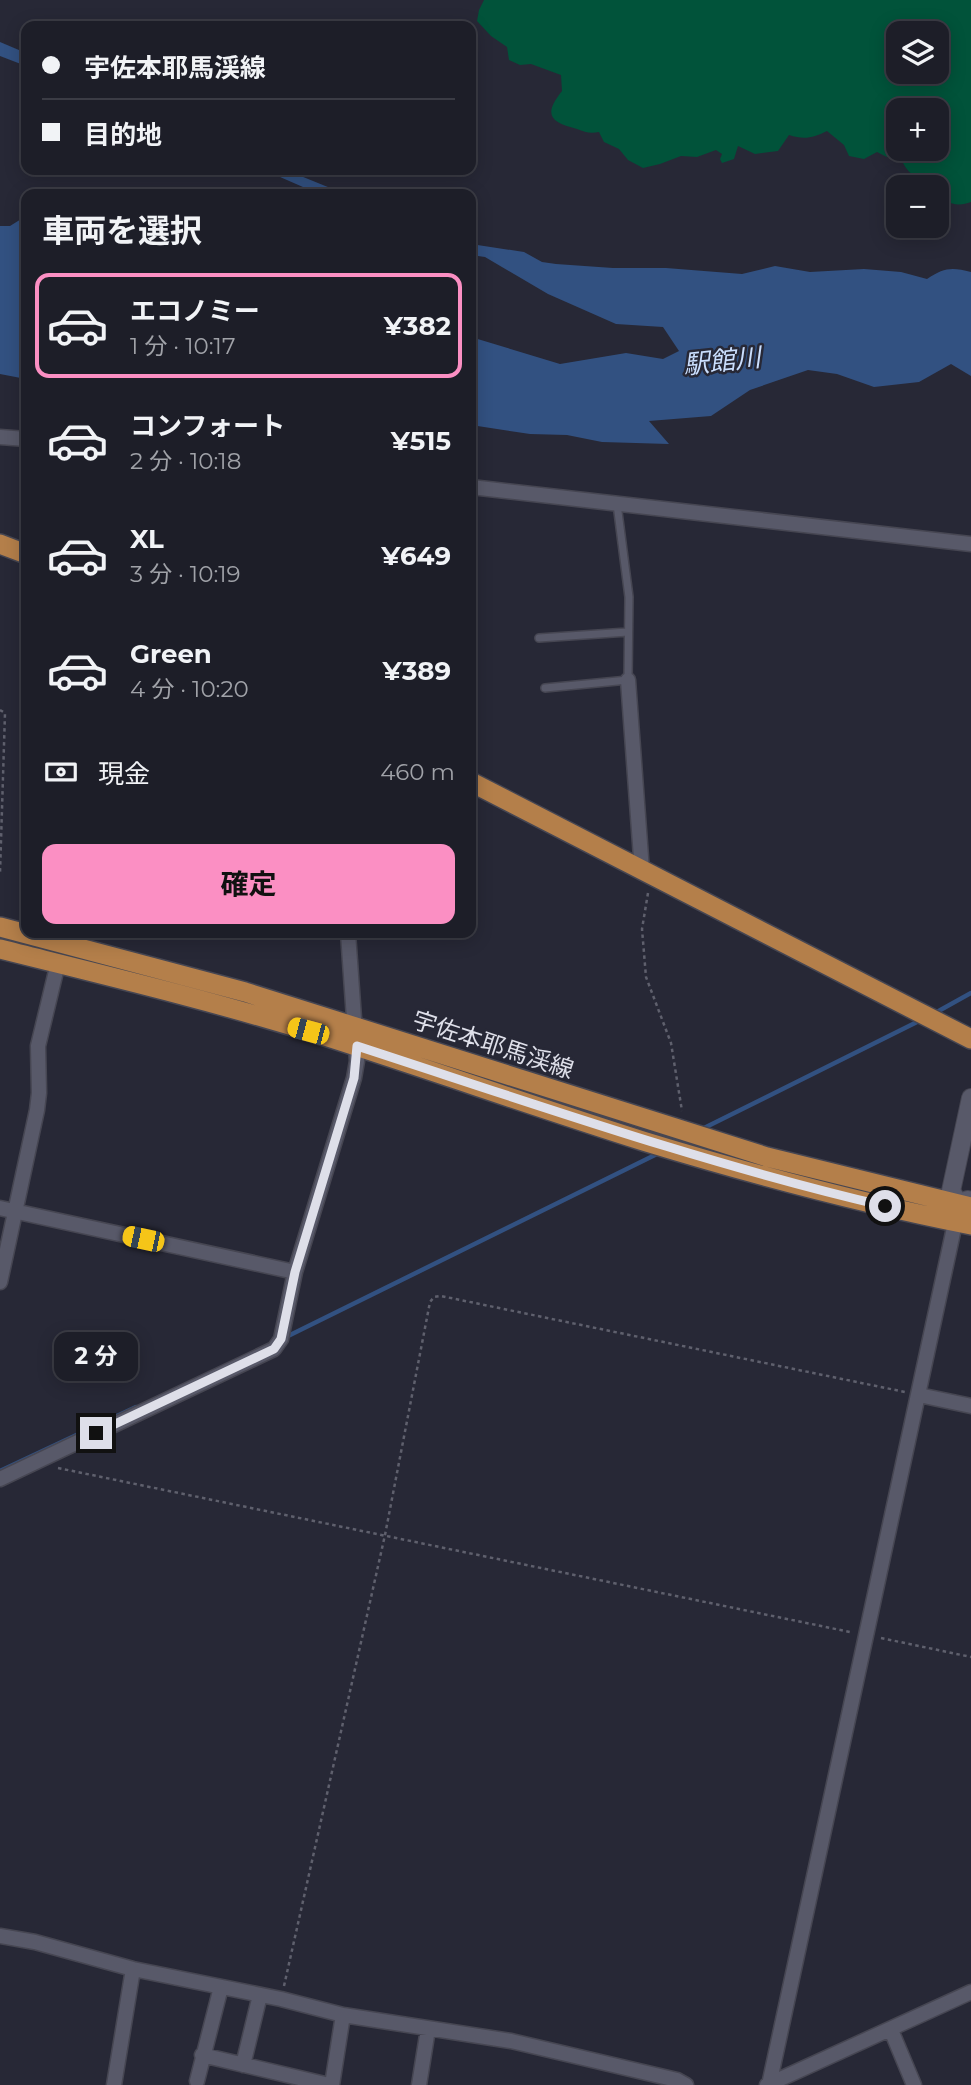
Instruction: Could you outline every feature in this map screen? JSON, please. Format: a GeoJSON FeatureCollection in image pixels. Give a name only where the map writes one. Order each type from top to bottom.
{"type":"FeatureCollection","features":[{"type":"Feature","properties":{"kind":"main road"},"geometry":{"type":"LineString","coordinates":[[0,544],[21,552]]}},
{"type":"Feature","properties":{"kind":"main road"},"geometry":{"type":"LineString","coordinates":[[476,785],[971,1039]]}},
{"type":"Feature","properties":{"kind":"main road","name":"宇佐本耶馬渓線"},"geometry":{"type":"LineString","coordinates":[[0,927],[21,933]]}},
{"type":"Feature","properties":{"kind":"main road","name":"宇佐本耶馬渓線"},"geometry":{"type":"LineString","coordinates":[[41,938],[245,992],[705,1138],[966,1211]]}},
{"type":"Feature","properties":{"kind":"main road","name":"宇佐本耶馬渓線"},"geometry":{"type":"LineString","coordinates":[[0,949],[192,998],[357,1046],[642,1140],[803,1187],[966,1211]]}},
{"type":"Feature","properties":{"kind":"street"},"geometry":{"type":"LineString","coordinates":[[0,437],[21,439]]}},
{"type":"Feature","properties":{"kind":"street"},"geometry":{"type":"LineString","coordinates":[[476,488],[971,544]]}},
{"type":"Feature","properties":{"kind":"street"},"geometry":{"type":"LineString","coordinates":[[628,680],[648,874]]}},
{"type":"Feature","properties":{"kind":"street"},"geometry":{"type":"LineString","coordinates":[[0,1479],[274,1349],[281,1339],[295,1272],[354,1078],[357,1046],[348,938]]}},
{"type":"Feature","properties":{"kind":"street"},"geometry":{"type":"LineString","coordinates":[[0,1282],[38,1101],[40,1035],[58,963]]}},
{"type":"Feature","properties":{"kind":"street"},"geometry":{"type":"LineString","coordinates":[[768,2085],[919,1395],[966,1211],[951,1191],[971,1098]]}},
{"type":"Feature","properties":{"kind":"street"},"geometry":{"type":"LineString","coordinates":[[0,1208],[295,1272]]}},
{"type":"Feature","properties":{"kind":"street"},"geometry":{"type":"LineString","coordinates":[[919,1395],[971,1406]]}},
{"type":"Feature","properties":{"kind":"street"},"geometry":{"type":"LineString","coordinates":[[0,1936],[35,1942],[133,1969],[281,1999],[343,2015],[511,2040],[657,2075],[686,2085]]}},
{"type":"Feature","properties":{"kind":"street"},"geometry":{"type":"LineString","coordinates":[[114,2085],[133,1969]]}},
{"type":"Feature","properties":{"kind":"street"},"geometry":{"type":"LineString","coordinates":[[197,2081],[221,1987]]}},
{"type":"Feature","properties":{"kind":"street"},"geometry":{"type":"LineString","coordinates":[[768,2085],[971,1992]]}},
{"type":"Feature","properties":{"kind":"street"},"geometry":{"type":"LineString","coordinates":[[243,2064],[260,1995]]}},
{"type":"Feature","properties":{"kind":"street"},"geometry":{"type":"LineString","coordinates":[[202,2055],[330,2085],[343,2015]]}},
{"type":"Feature","properties":{"kind":"street"},"geometry":{"type":"LineString","coordinates":[[419,2085],[428,2029]]}},
{"type":"Feature","properties":{"kind":"street"},"geometry":{"type":"LineString","coordinates":[[891,2030],[914,2085]]}},
{"type":"Feature","properties":{"kind":"lane"},"geometry":{"type":"LineString","coordinates":[[545,688],[628,680],[629,597],[616,504]]}},
{"type":"Feature","properties":{"kind":"lane"},"geometry":{"type":"LineString","coordinates":[[539,638],[628,632]]}},
{"type":"Feature","properties":{"kind":"path"},"geometry":{"type":"LineString","coordinates":[[0,710],[5,713],[0,873]]}},
{"type":"Feature","properties":{"kind":"path"},"geometry":{"type":"LineString","coordinates":[[648,874],[642,929],[643,956],[650,989],[675,1058],[683,1131]]}},
{"type":"Feature","properties":{"kind":"path"},"geometry":{"type":"LineString","coordinates":[[281,1999],[385,1535],[433,1297],[441,1296],[919,1395]]}},
{"type":"Feature","properties":{"kind":"path"},"geometry":{"type":"LineString","coordinates":[[34,1463],[971,1657]]}},
{"type":"Feature","properties":{"kind":"green space"},"geometry":{"type":"Polygon","coordinates":[[[484,0],[971,0],[971,202],[949,203],[949,175],[913,175],[902,161],[949,161],[949,98],[886,98],[886,156],[877,152],[864,159],[849,156],[844,145],[827,131],[808,138],[789,135],[778,151],[755,154],[738,146],[734,159],[722,163],[722,154],[716,150],[697,157],[681,156],[643,168],[628,160],[619,149],[604,142],[599,132],[585,132],[555,120],[551,112],[562,91],[561,75],[531,64],[520,65],[509,60],[507,47],[491,36],[477,21],[484,0]]]}},
{"type":"Feature","properties":{"kind":"water"},"geometry":{"type":"Polygon","coordinates":[[[0,42],[21,51],[21,64],[0,56],[0,42]]]}},
{"type":"Feature","properties":{"kind":"water"},"geometry":{"type":"Polygon","coordinates":[[[275,175],[298,175],[333,189],[308,189],[275,175]]]}},
{"type":"Feature","properties":{"kind":"water"},"geometry":{"type":"Polygon","coordinates":[[[21,219],[21,378],[0,374],[0,226],[10,226],[21,219]]]}},
{"type":"Feature","properties":{"kind":"water","name":"駅館川"},"geometry":{"type":"Polygon","coordinates":[[[476,245],[524,252],[542,262],[613,268],[666,268],[742,274],[775,266],[810,272],[864,269],[901,272],[927,279],[948,270],[971,272],[971,376],[951,364],[919,382],[874,387],[837,374],[808,370],[750,390],[711,416],[649,421],[669,444],[602,442],[567,435],[530,434],[476,426],[476,339],[560,364],[626,353],[663,359],[679,351],[663,327],[616,324],[548,294],[485,257],[476,256],[476,245]]]}},
{"type":"Feature","properties":{"kind":"waterway"},"geometry":{"type":"LineString","coordinates":[[935,1013],[971,993]]}},
{"type":"Feature","properties":{"kind":"waterway"},"geometry":{"type":"LineString","coordinates":[[700,1130],[921,1020]]}},
{"type":"Feature","properties":{"kind":"waterway"},"geometry":{"type":"LineString","coordinates":[[284,1338],[659,1153]]}},
{"type":"Feature","properties":{"kind":"waterway"},"geometry":{"type":"LineString","coordinates":[[0,1471],[136,1407]]}},
{"type":"Feature","properties":{"kind":"route"},"geometry":{"type":"LineString","coordinates":[[96,1433],[274,1349],[281,1339],[295,1272],[354,1078],[357,1046],[642,1140],[803,1187],[885,1206]]}}]}
